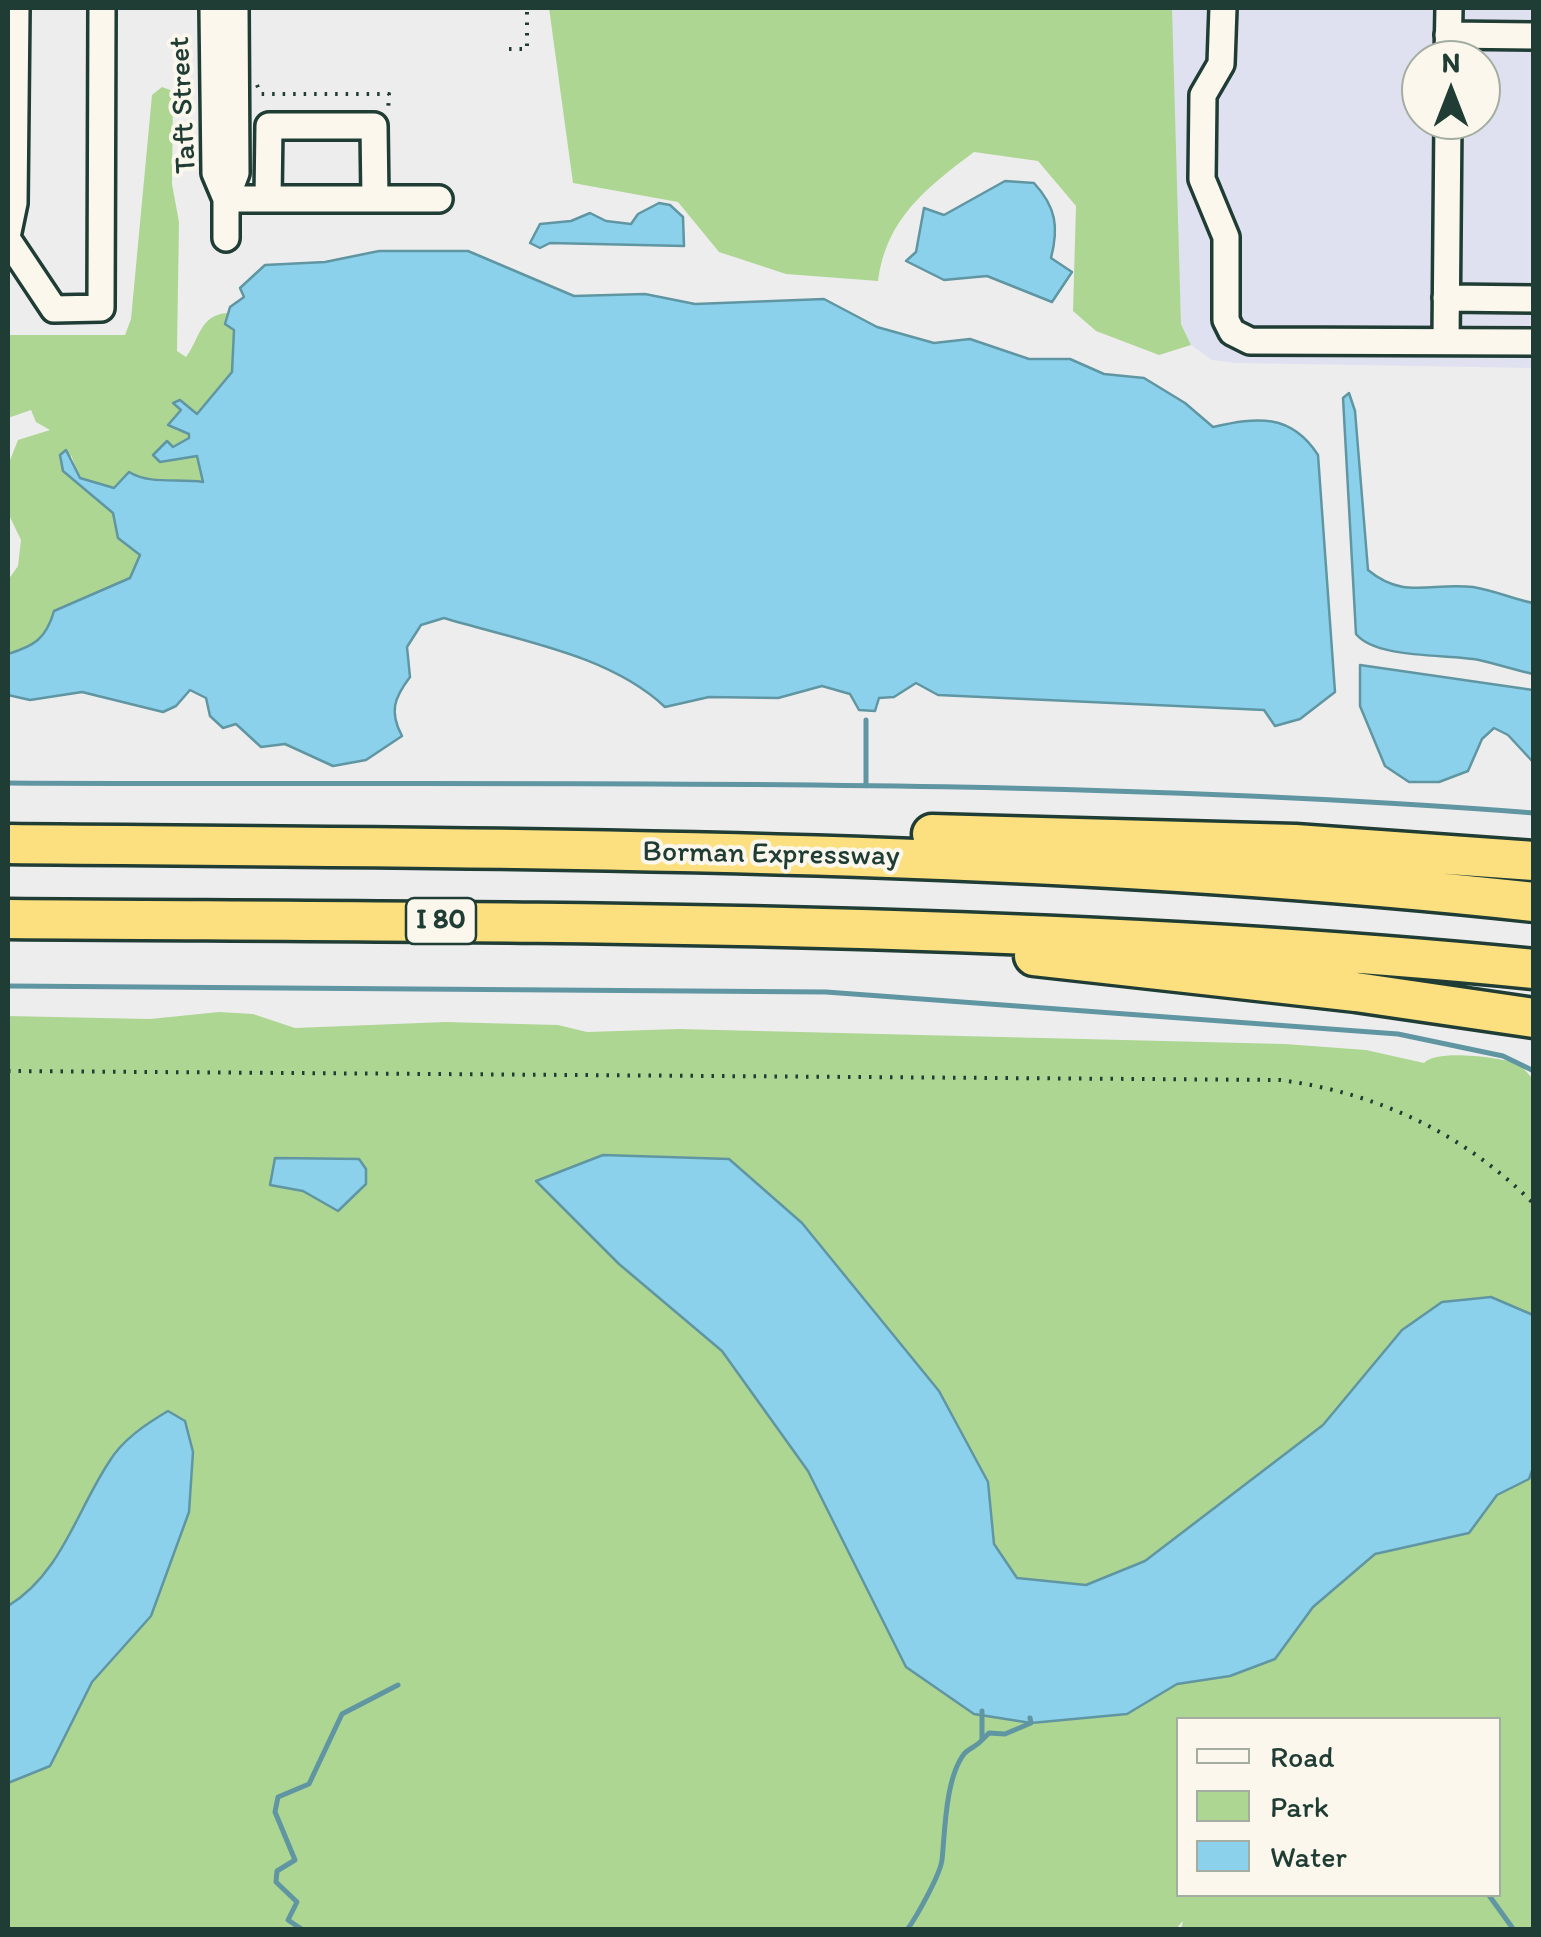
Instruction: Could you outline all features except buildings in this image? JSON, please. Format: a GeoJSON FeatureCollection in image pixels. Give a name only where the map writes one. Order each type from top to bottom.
{"type":"FeatureCollection","features":[{"type":"Feature","properties":{"kind":"highway"},"geometry":{"type":"LineString","coordinates":[[731,852],[902,834],[1296,844],[1534,861]]}},
{"type":"Feature","properties":{"kind":"highway","name":"Borman Expressway"},"geometry":{"type":"LineString","coordinates":[[8,844],[731,852],[1138,868],[1534,902]]}},
{"type":"Feature","properties":{"kind":"highway","name":"I 80"},"geometry":{"type":"LineString","coordinates":[[8,918],[874,926],[1267,946],[1534,969]]}},
{"type":"Feature","properties":{"kind":"highway"},"geometry":{"type":"LineString","coordinates":[[874,926],[1012,954],[1356,992],[1534,1018]]}},
{"type":"Feature","properties":{"kind":"street"},"geometry":{"type":"LineString","coordinates":[[16,8],[14,203],[8,236],[54,309],[101,308],[102,8]]}},
{"type":"Feature","properties":{"kind":"street","name":"Taft Street"},"geometry":{"type":"LineString","coordinates":[[212,8],[215,173],[226,199]]}},
{"type":"Feature","properties":{"kind":"street","name":"Taft Street"},"geometry":{"type":"LineString","coordinates":[[226,238],[226,199],[236,173],[234,8]]}},
{"type":"Feature","properties":{"kind":"street"},"geometry":{"type":"LineString","coordinates":[[1223,8],[1222,64],[1203,96],[1202,179],[1226,238],[1226,320],[1236,336],[1250,341],[1534,342]]}},
{"type":"Feature","properties":{"kind":"street"},"geometry":{"type":"LineString","coordinates":[[1448,40],[1449,8]]}},
{"type":"Feature","properties":{"kind":"street"},"geometry":{"type":"LineString","coordinates":[[1501,41],[1534,36]]}},
{"type":"Feature","properties":{"kind":"street"},"geometry":{"type":"LineString","coordinates":[[268,199],[270,126],[374,126],[375,199]]}},
{"type":"Feature","properties":{"kind":"street"},"geometry":{"type":"LineString","coordinates":[[1446,342],[1448,140]]}},
{"type":"Feature","properties":{"kind":"street"},"geometry":{"type":"LineString","coordinates":[[226,199],[439,199]]}},
{"type":"Feature","properties":{"kind":"street"},"geometry":{"type":"LineString","coordinates":[[1446,298],[1534,299]]}},
{"type":"Feature","properties":{"kind":"path"},"geometry":{"type":"LineString","coordinates":[[509,49],[527,49],[527,8]]}},
{"type":"Feature","properties":{"kind":"path"},"geometry":{"type":"LineString","coordinates":[[8,1071],[1280,1080],[1359,1095],[1422,1121],[1477,1154],[1534,1204]]}},
{"type":"Feature","properties":{"kind":"shaded area"},"geometry":{"type":"Polygon","coordinates":[[[1168,8],[1533,8],[1533,368],[1236,363],[1212,360],[1191,345],[1181,324],[1168,8]]]}},
{"type":"Feature","properties":{"kind":"green space"},"geometry":{"type":"Polygon","coordinates":[[[549,8],[1172,8],[1181,324],[1191,345],[1159,355],[1096,331],[1073,311],[1076,206],[1038,161],[974,152],[925,192],[899,222],[882,259],[878,281],[786,274],[719,252],[678,202],[573,183],[549,8]]]}},
{"type":"Feature","properties":{"kind":"green space"},"geometry":{"type":"Polygon","coordinates":[[[162,87],[173,91],[172,184],[179,222],[177,351],[186,357],[206,323],[218,315],[227,313],[226,324],[234,329],[232,372],[197,415],[180,400],[175,404],[181,410],[176,430],[190,434],[189,439],[160,462],[197,456],[203,483],[146,479],[129,473],[114,489],[80,478],[71,455],[71,474],[113,513],[118,538],[140,555],[130,578],[54,611],[38,640],[8,654],[8,580],[18,566],[21,540],[8,513],[8,465],[18,440],[50,430],[36,422],[31,410],[8,418],[8,335],[125,335],[131,319],[152,95],[162,87]]]}},
{"type":"Feature","properties":{"kind":"green space"},"geometry":{"type":"Polygon","coordinates":[[[219,1012],[253,1014],[295,1028],[445,1022],[558,1025],[587,1032],[679,1029],[1285,1044],[1366,1050],[1424,1063],[1453,1055],[1518,1064],[1533,1079],[1533,1315],[1490,1297],[1402,1330],[1323,1425],[1145,1561],[1086,1585],[1017,1578],[994,1544],[988,1482],[802,1223],[729,1159],[619,1264],[722,1351],[808,1471],[906,1667],[975,1714],[1031,1723],[1127,1714],[1177,1684],[1230,1676],[1275,1659],[1313,1607],[1375,1554],[1469,1533],[1497,1495],[1529,1479],[1533,1468],[1533,1929],[1181,1929],[1183,1921],[1175,1930],[8,1929],[8,1783],[50,1766],[92,1682],[151,1616],[189,1512],[72,1532],[34,1591],[8,1606],[8,1016],[150,1019],[219,1012]],[[365,1184],[303,1191],[338,1211],[365,1184]]]}},
{"type":"Feature","properties":{"kind":"water"},"geometry":{"type":"Polygon","coordinates":[[[1005,181],[1034,183],[1051,209],[1055,237],[1051,258],[1072,272],[1052,302],[987,276],[944,280],[906,261],[916,252],[924,208],[944,215],[1005,181]]]}},
{"type":"Feature","properties":{"kind":"water"},"geometry":{"type":"Polygon","coordinates":[[[659,203],[670,205],[683,217],[684,246],[550,243],[540,248],[530,243],[540,224],[571,221],[590,213],[606,221],[631,224],[638,214],[659,203]]]}},
{"type":"Feature","properties":{"kind":"water"},"geometry":{"type":"Polygon","coordinates":[[[379,251],[468,251],[574,296],[645,294],[695,304],[824,299],[877,327],[934,343],[970,339],[1029,359],[1070,359],[1104,374],[1144,378],[1185,403],[1213,427],[1258,420],[1285,425],[1308,441],[1318,455],[1335,692],[1300,719],[1275,726],[1264,710],[938,695],[916,683],[894,697],[879,698],[875,711],[859,710],[850,694],[822,686],[778,698],[709,697],[665,707],[642,689],[589,661],[444,618],[421,625],[407,647],[410,677],[397,699],[395,712],[402,736],[366,760],[333,766],[285,744],[261,747],[236,724],[223,728],[210,716],[206,698],[190,690],[176,706],[163,712],[82,692],[30,700],[8,695],[8,654],[38,640],[54,611],[130,578],[140,555],[118,538],[113,513],[63,471],[60,455],[66,450],[80,478],[114,488],[129,472],[155,480],[203,482],[197,456],[160,462],[153,455],[167,441],[173,447],[189,438],[189,434],[168,425],[181,410],[173,403],[180,400],[197,414],[232,372],[234,330],[225,324],[230,307],[244,297],[240,288],[265,265],[325,262],[379,251]]]}},
{"type":"Feature","properties":{"kind":"water"},"geometry":{"type":"Polygon","coordinates":[[[1349,393],[1355,411],[1368,570],[1394,585],[1473,587],[1533,603],[1533,674],[1479,660],[1395,652],[1366,642],[1356,634],[1343,398],[1349,393]]]}},
{"type":"Feature","properties":{"kind":"water"},"geometry":{"type":"Polygon","coordinates":[[[1360,665],[1533,690],[1533,762],[1508,735],[1494,728],[1482,739],[1468,771],[1439,782],[1409,782],[1385,766],[1360,706],[1360,665]]]}},
{"type":"Feature","properties":{"kind":"water"},"geometry":{"type":"Polygon","coordinates":[[[603,1155],[729,1159],[802,1223],[939,1391],[988,1482],[994,1544],[1017,1578],[1086,1585],[1145,1561],[1323,1425],[1402,1330],[1442,1302],[1491,1297],[1533,1315],[1533,1468],[1529,1479],[1497,1495],[1469,1533],[1375,1554],[1313,1607],[1275,1659],[1230,1676],[1177,1684],[1127,1714],[1031,1723],[974,1714],[906,1667],[808,1471],[722,1351],[619,1264],[536,1181],[603,1155]]]}},
{"type":"Feature","properties":{"kind":"water"},"geometry":{"type":"Polygon","coordinates":[[[275,1158],[359,1159],[366,1169],[366,1184],[338,1211],[303,1191],[270,1185],[275,1158]]]}},
{"type":"Feature","properties":{"kind":"water"},"geometry":{"type":"Polygon","coordinates":[[[168,1411],[185,1421],[193,1452],[189,1512],[151,1616],[92,1682],[50,1766],[8,1783],[8,1606],[26,1593],[55,1560],[114,1454],[135,1433],[168,1411]]]}},
{"type":"Feature","properties":{"kind":"waterway"},"geometry":{"type":"LineString","coordinates":[[866,720],[866,786]]}},
{"type":"Feature","properties":{"kind":"waterway"},"geometry":{"type":"LineString","coordinates":[[8,783],[962,787],[1153,792],[1534,813]]}},
{"type":"Feature","properties":{"kind":"waterway"},"geometry":{"type":"LineString","coordinates":[[8,986],[826,992],[1398,1034],[1503,1056],[1534,1071]]}},
{"type":"Feature","properties":{"kind":"waterway"},"geometry":{"type":"LineString","coordinates":[[303,1930],[288,1920],[297,1902],[276,1882],[277,1871],[295,1860],[275,1812],[278,1797],[309,1784],[342,1714],[398,1685]]}},
{"type":"Feature","properties":{"kind":"waterway"},"geometry":{"type":"LineString","coordinates":[[907,1930],[940,1867],[953,1777],[964,1754],[982,1740],[982,1711]]}},
{"type":"Feature","properties":{"kind":"waterway"},"geometry":{"type":"LineString","coordinates":[[982,1740],[989,1733],[1005,1734],[1031,1723],[1030,1718]]}},
{"type":"Feature","properties":{"kind":"waterway"},"geometry":{"type":"LineString","coordinates":[[1490,1897],[1514,1930]]}}]}
